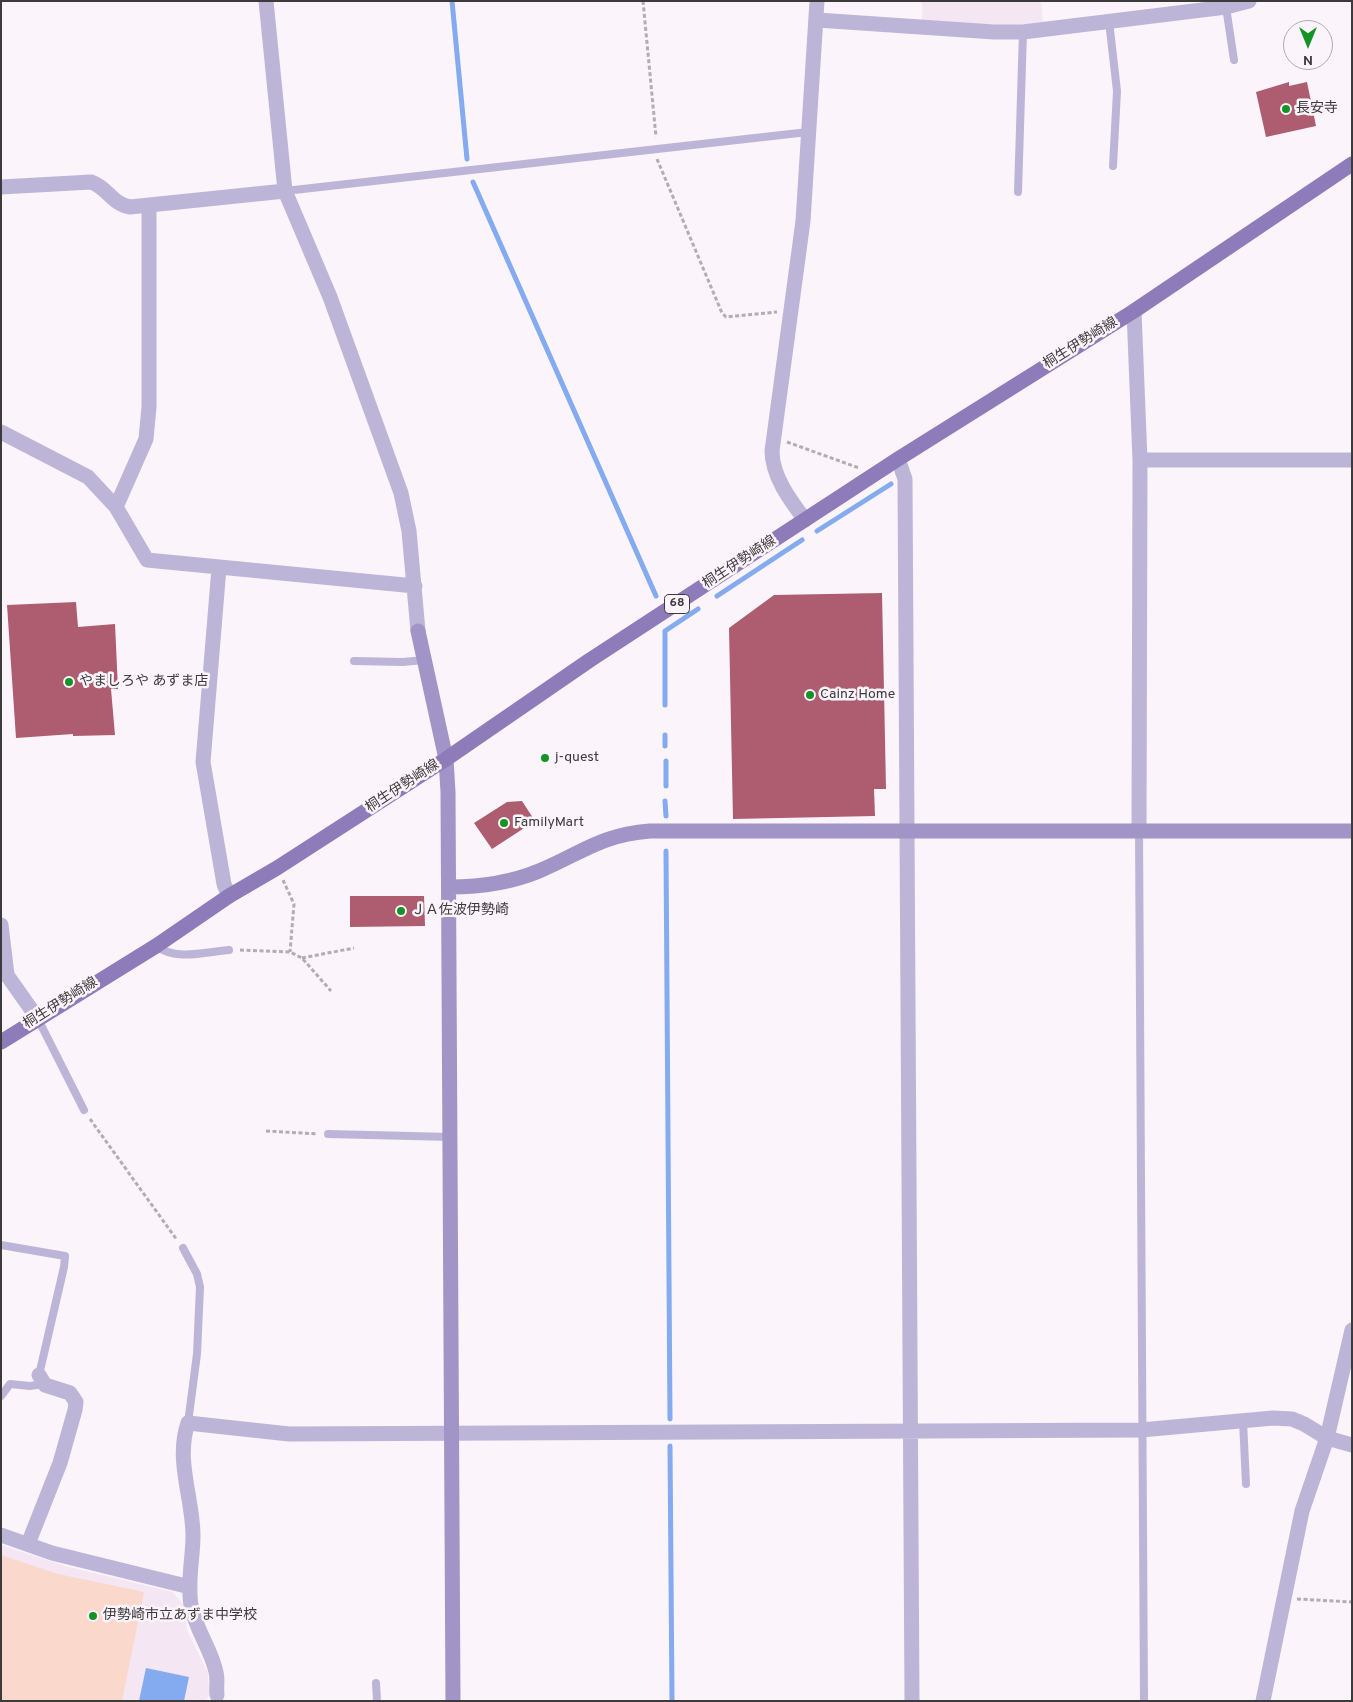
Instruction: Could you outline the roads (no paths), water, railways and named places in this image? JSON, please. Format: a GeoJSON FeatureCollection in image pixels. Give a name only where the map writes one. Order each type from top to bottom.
{"type":"FeatureCollection","features":[{"type":"Feature","properties":{"kind":"main road","name":"桐生伊勢崎線"},"geometry":{"type":"LineString","coordinates":[[1,1042],[156,946],[229,896],[278,868],[446,759],[590,660],[898,459],[1134,310],[1352,164]]}},
{"type":"Feature","properties":{"kind":"street"},"geometry":{"type":"LineString","coordinates":[[266,1],[285,191],[330,297],[401,492],[408,524],[418,631],[446,759],[450,887],[453,1701]]}},
{"type":"Feature","properties":{"kind":"street"},"geometry":{"type":"LineString","coordinates":[[805,520],[772,463],[790,310],[803,221],[818,1]]}},
{"type":"Feature","properties":{"kind":"street"},"geometry":{"type":"LineString","coordinates":[[817,20],[994,32],[1022,32],[1226,7],[1249,1]]}},
{"type":"Feature","properties":{"kind":"street"},"geometry":{"type":"LineString","coordinates":[[1,187],[91,182],[102,187],[118,204],[130,207],[285,191]]}},
{"type":"Feature","properties":{"kind":"street"},"geometry":{"type":"LineString","coordinates":[[116,507],[146,438],[149,407],[149,206]]}},
{"type":"Feature","properties":{"kind":"street"},"geometry":{"type":"LineString","coordinates":[[1134,310],[1140,460],[1139,830]]}},
{"type":"Feature","properties":{"kind":"street"},"geometry":{"type":"LineString","coordinates":[[1,432],[88,477],[116,507],[146,560],[415,586]]}},
{"type":"Feature","properties":{"kind":"street"},"geometry":{"type":"LineString","coordinates":[[898,459],[905,480],[912,1701]]}},
{"type":"Feature","properties":{"kind":"street"},"geometry":{"type":"LineString","coordinates":[[1140,460],[1352,460]]}},
{"type":"Feature","properties":{"kind":"street"},"geometry":{"type":"LineString","coordinates":[[219,568],[203,762],[224,884],[229,896]]}},
{"type":"Feature","properties":{"kind":"street"},"geometry":{"type":"LineString","coordinates":[[450,887],[483,887],[517,879],[562,861],[589,845],[629,832],[907,829],[1352,831]]}},
{"type":"Feature","properties":{"kind":"street"},"geometry":{"type":"LineString","coordinates":[[1,925],[8,984],[38,1019]]}},
{"type":"Feature","properties":{"kind":"street"},"geometry":{"type":"LineString","coordinates":[[1264,1701],[1302,1512],[1327,1438],[1352,1330]]}},
{"type":"Feature","properties":{"kind":"street"},"geometry":{"type":"LineString","coordinates":[[28,1544],[60,1463],[76,1402],[70,1393],[41,1379]]}},
{"type":"Feature","properties":{"kind":"street"},"geometry":{"type":"LineString","coordinates":[[217,1699],[216,1673],[204,1640],[195,1624],[190,1587],[193,1534],[184,1466],[183,1438],[188,1423],[289,1434],[452,1434],[1141,1430],[1243,1421],[1292,1420],[1327,1438],[1352,1445]]}},
{"type":"Feature","properties":{"kind":"street"},"geometry":{"type":"LineString","coordinates":[[1,1535],[52,1553],[190,1587]]}},
{"type":"Feature","properties":{"kind":"lane"},"geometry":{"type":"LineString","coordinates":[[1226,7],[1234,60]]}},
{"type":"Feature","properties":{"kind":"lane"},"geometry":{"type":"LineString","coordinates":[[1110,21],[1117,91],[1113,166]]}},
{"type":"Feature","properties":{"kind":"lane"},"geometry":{"type":"LineString","coordinates":[[1018,192],[1022,32]]}},
{"type":"Feature","properties":{"kind":"lane"},"geometry":{"type":"LineString","coordinates":[[285,191],[808,132]]}},
{"type":"Feature","properties":{"kind":"lane"},"geometry":{"type":"LineString","coordinates":[[354,661],[403,662],[424,660]]}},
{"type":"Feature","properties":{"kind":"lane"},"geometry":{"type":"LineString","coordinates":[[1139,830],[1144,1701]]}},
{"type":"Feature","properties":{"kind":"lane"},"geometry":{"type":"LineString","coordinates":[[156,946],[164,952],[175,954],[229,950]]}},
{"type":"Feature","properties":{"kind":"lane"},"geometry":{"type":"LineString","coordinates":[[38,1019],[84,1110]]}},
{"type":"Feature","properties":{"kind":"lane"},"geometry":{"type":"LineString","coordinates":[[328,1134],[451,1137]]}},
{"type":"Feature","properties":{"kind":"lane"},"geometry":{"type":"LineString","coordinates":[[1,1245],[65,1256],[63,1275],[41,1379],[30,1386],[10,1384],[1,1396]]}},
{"type":"Feature","properties":{"kind":"lane"},"geometry":{"type":"LineString","coordinates":[[183,1248],[197,1274],[200,1287],[197,1354],[188,1423]]}},
{"type":"Feature","properties":{"kind":"lane"},"geometry":{"type":"LineString","coordinates":[[1243,1421],[1246,1484]]}},
{"type":"Feature","properties":{"kind":"lane"},"geometry":{"type":"LineString","coordinates":[[376,1683],[377,1701]]}},
{"type":"Feature","properties":{"kind":"water"},"geometry":{"type":"Polygon","coordinates":[[[146,1668],[189,1677],[184,1701],[139,1701],[146,1668]]]}},
{"type":"Feature","properties":{"kind":"waterway"},"geometry":{"type":"LineString","coordinates":[[452,1],[467,159]]}},
{"type":"Feature","properties":{"kind":"waterway"},"geometry":{"type":"LineString","coordinates":[[473,182],[656,596]]}},
{"type":"Feature","properties":{"kind":"waterway"},"geometry":{"type":"LineString","coordinates":[[817,531],[891,484]]}},
{"type":"Feature","properties":{"kind":"waterway"},"geometry":{"type":"LineString","coordinates":[[717,596],[802,540]]}},
{"type":"Feature","properties":{"kind":"waterway"},"geometry":{"type":"LineString","coordinates":[[665,705],[665,631],[698,609]]}},
{"type":"Feature","properties":{"kind":"waterway"},"geometry":{"type":"LineString","coordinates":[[665,735],[665,746]]}},
{"type":"Feature","properties":{"kind":"waterway"},"geometry":{"type":"LineString","coordinates":[[666,761],[666,786]]}},
{"type":"Feature","properties":{"kind":"waterway"},"geometry":{"type":"LineString","coordinates":[[665,801],[666,816]]}},
{"type":"Feature","properties":{"kind":"waterway"},"geometry":{"type":"LineString","coordinates":[[666,851],[670,1419]]}},
{"type":"Feature","properties":{"kind":"waterway"},"geometry":{"type":"LineString","coordinates":[[670,1446],[672,1701]]}},
{"type":"Feature","properties":{"kind":"place","name":"長安寺"},"geometry":{"type":"Point","coordinates":[1286,109]}},
{"type":"Feature","properties":{"kind":"place","name":"やましろや あずま店"},"geometry":{"type":"Point","coordinates":[69,682]}},
{"type":"Feature","properties":{"kind":"place","name":"Cainz Home"},"geometry":{"type":"Point","coordinates":[810,695]}},
{"type":"Feature","properties":{"kind":"place","name":"j-quest"},"geometry":{"type":"Point","coordinates":[545,758]}},
{"type":"Feature","properties":{"kind":"place","name":"FamilyMart"},"geometry":{"type":"Point","coordinates":[504,823]}},
{"type":"Feature","properties":{"kind":"place","name":"ＪＡ佐波伊勢崎"},"geometry":{"type":"Point","coordinates":[401,911]}},
{"type":"Feature","properties":{"kind":"place","name":"伊勢崎市立あずま中学校"},"geometry":{"type":"Point","coordinates":[93,1616]}}]}
